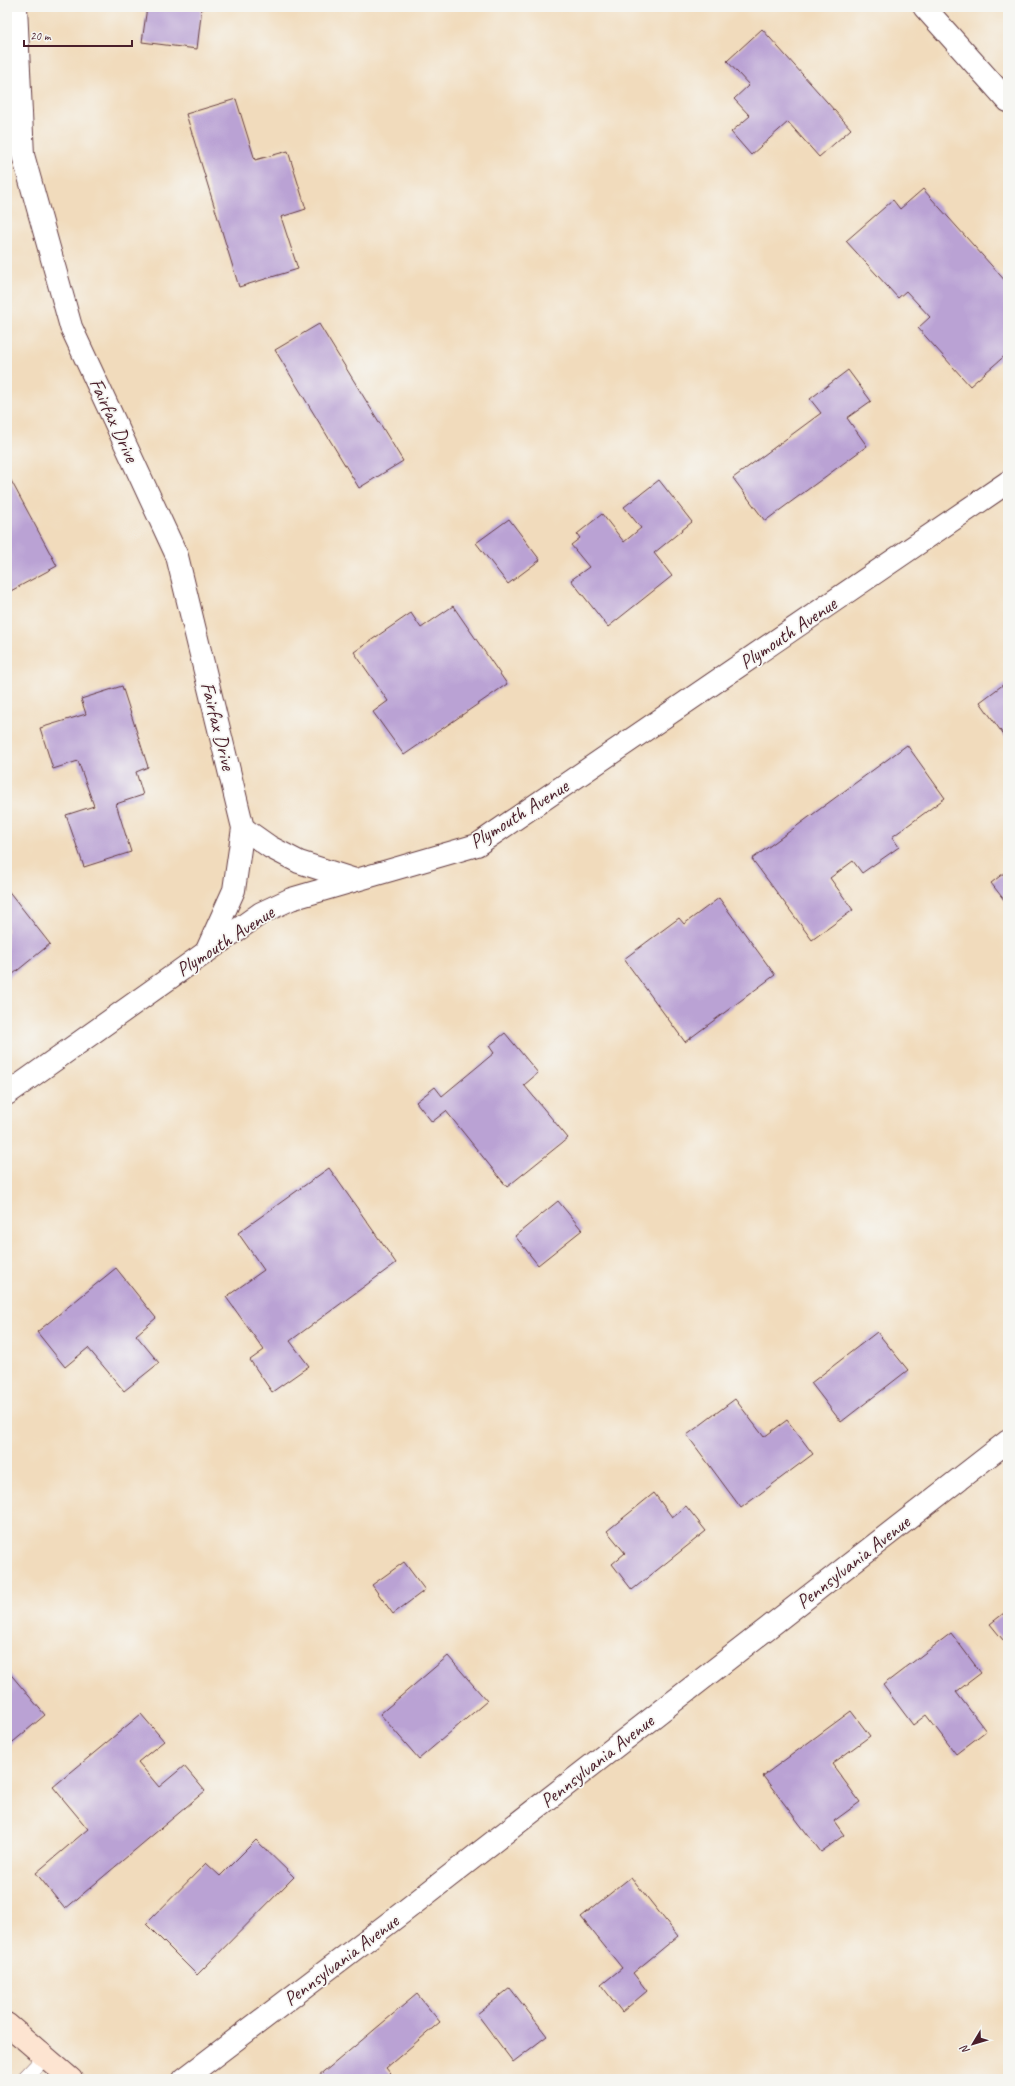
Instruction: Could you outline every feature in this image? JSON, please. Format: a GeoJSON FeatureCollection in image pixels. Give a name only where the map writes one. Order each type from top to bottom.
{"type":"FeatureCollection","features":[{"type":"Feature","properties":{"kind":"main road"},"geometry":{"type":"LineString","coordinates":[[7,2024],[71,2079]]}},
{"type":"Feature","properties":{"kind":"street","name":"Fairfax Drive"},"geometry":{"type":"LineString","coordinates":[[16,7],[24,155],[68,320],[177,556],[243,828],[234,890],[207,950]]}},
{"type":"Feature","properties":{"kind":"street"},"geometry":{"type":"LineString","coordinates":[[924,7],[1008,101]]}},
{"type":"Feature","properties":{"kind":"street","name":"Plymouth Avenue"},"geometry":{"type":"LineString","coordinates":[[7,1094],[93,1034],[207,950],[267,910],[291,899],[477,845],[1008,482]]}},
{"type":"Feature","properties":{"kind":"street"},"geometry":{"type":"LineString","coordinates":[[243,828],[270,847],[299,862],[355,880]]}},
{"type":"Feature","properties":{"kind":"street","name":"Pennsylvania Avenue"},"geometry":{"type":"LineString","coordinates":[[184,2079],[402,1913],[1008,1441]]}},
{"type":"Feature","properties":{"kind":"lane"},"geometry":{"type":"LineString","coordinates":[[24,2079],[45,2057]]}},
{"type":"Feature","properties":{"kind":"building"},"geometry":{"type":"Polygon","coordinates":[[[147,7],[202,7],[197,49],[142,42],[147,7]]]}},
{"type":"Feature","properties":{"kind":"building"},"geometry":{"type":"Polygon","coordinates":[[[762,29],[851,129],[819,157],[788,122],[751,155],[731,132],[750,116],[734,99],[749,85],[727,61],[762,29]]]}},
{"type":"Feature","properties":{"kind":"building"},"geometry":{"type":"Polygon","coordinates":[[[236,99],[255,160],[288,151],[306,209],[281,217],[298,269],[239,287],[186,114],[236,99]]]}},
{"type":"Feature","properties":{"kind":"building"},"geometry":{"type":"Polygon","coordinates":[[[923,189],[1008,284],[1008,353],[970,386],[918,328],[930,317],[906,291],[898,298],[846,241],[893,200],[900,209],[923,189]]]}},
{"type":"Feature","properties":{"kind":"building"},"geometry":{"type":"Polygon","coordinates":[[[319,324],[403,461],[359,488],[275,350],[319,324]]]}},
{"type":"Feature","properties":{"kind":"building"},"geometry":{"type":"Polygon","coordinates":[[[848,370],[871,401],[847,418],[867,446],[765,521],[733,478],[821,413],[810,399],[848,370]]]}},
{"type":"Feature","properties":{"kind":"building"},"geometry":{"type":"Polygon","coordinates":[[[7,473],[57,566],[7,593],[7,473]]]}},
{"type":"Feature","properties":{"kind":"building"},"geometry":{"type":"Polygon","coordinates":[[[659,480],[692,522],[654,553],[672,576],[608,627],[571,580],[589,567],[571,545],[580,538],[577,534],[602,514],[624,542],[641,528],[624,507],[659,480]]]}},
{"type":"Feature","properties":{"kind":"building"},"geometry":{"type":"Polygon","coordinates":[[[509,519],[540,560],[508,584],[476,543],[509,519]]]}},
{"type":"Feature","properties":{"kind":"building"},"geometry":{"type":"Polygon","coordinates":[[[453,606],[507,684],[404,755],[373,712],[388,701],[354,652],[411,613],[421,628],[453,606]]]}},
{"type":"Feature","properties":{"kind":"building"},"geometry":{"type":"Polygon","coordinates":[[[1008,681],[1008,741],[980,702],[1008,681]]]}},
{"type":"Feature","properties":{"kind":"building"},"geometry":{"type":"Polygon","coordinates":[[[122,686],[148,767],[136,772],[143,795],[116,804],[131,852],[84,867],[66,815],[94,806],[78,761],[53,769],[40,728],[86,714],[81,699],[122,686]]]}},
{"type":"Feature","properties":{"kind":"building"},"geometry":{"type":"Polygon","coordinates":[[[907,745],[945,798],[892,837],[899,847],[862,873],[853,861],[830,878],[853,910],[812,940],[752,859],[907,745]]]}},
{"type":"Feature","properties":{"kind":"building"},"geometry":{"type":"Polygon","coordinates":[[[1008,870],[1008,905],[991,883],[1008,870]]]}},
{"type":"Feature","properties":{"kind":"building"},"geometry":{"type":"Polygon","coordinates":[[[7,889],[50,944],[7,979],[7,889]]]}},
{"type":"Feature","properties":{"kind":"building"},"geometry":{"type":"Polygon","coordinates":[[[719,898],[775,975],[685,1042],[624,959],[679,918],[684,924],[719,898]]]}},
{"type":"Feature","properties":{"kind":"building"},"geometry":{"type":"Polygon","coordinates":[[[505,1033],[538,1073],[524,1085],[568,1138],[507,1187],[446,1111],[432,1122],[416,1102],[435,1087],[442,1096],[494,1053],[489,1046],[505,1033]]]}},
{"type":"Feature","properties":{"kind":"building"},"geometry":{"type":"Polygon","coordinates":[[[329,1168],[396,1263],[290,1341],[309,1366],[272,1392],[250,1360],[264,1350],[226,1297],[264,1270],[238,1233],[329,1168]]]}},
{"type":"Feature","properties":{"kind":"building"},"geometry":{"type":"Polygon","coordinates":[[[558,1201],[582,1230],[538,1265],[515,1236],[558,1201]]]}},
{"type":"Feature","properties":{"kind":"building"},"geometry":{"type":"Polygon","coordinates":[[[116,1268],[156,1318],[136,1335],[159,1363],[124,1391],[88,1348],[65,1367],[37,1332],[116,1268]]]}},
{"type":"Feature","properties":{"kind":"building"},"geometry":{"type":"Polygon","coordinates":[[[877,1332],[908,1370],[841,1422],[811,1383],[877,1332]]]}},
{"type":"Feature","properties":{"kind":"building"},"geometry":{"type":"Polygon","coordinates":[[[735,1399],[764,1437],[787,1420],[813,1454],[741,1508],[687,1435],[735,1399]]]}},
{"type":"Feature","properties":{"kind":"building"},"geometry":{"type":"Polygon","coordinates":[[[654,1493],[672,1517],[686,1506],[706,1531],[632,1590],[612,1564],[625,1553],[607,1531],[654,1493]]]}},
{"type":"Feature","properties":{"kind":"building"},"geometry":{"type":"Polygon","coordinates":[[[404,1562],[425,1590],[393,1614],[372,1585],[404,1562]]]}},
{"type":"Feature","properties":{"kind":"building"},"geometry":{"type":"Polygon","coordinates":[[[1008,1610],[1008,1646],[990,1624],[1008,1610]]]}},
{"type":"Feature","properties":{"kind":"building"},"geometry":{"type":"Polygon","coordinates":[[[951,1633],[981,1673],[956,1692],[986,1731],[956,1754],[926,1715],[913,1725],[883,1685],[951,1633]]]}},
{"type":"Feature","properties":{"kind":"building"},"geometry":{"type":"Polygon","coordinates":[[[448,1656],[487,1701],[419,1759],[380,1714],[448,1656]]]}},
{"type":"Feature","properties":{"kind":"building"},"geometry":{"type":"Polygon","coordinates":[[[7,1670],[45,1715],[7,1747],[7,1670]]]}},
{"type":"Feature","properties":{"kind":"building"},"geometry":{"type":"Polygon","coordinates":[[[851,1711],[870,1736],[832,1764],[860,1802],[834,1821],[844,1835],[821,1852],[763,1776],[851,1711]]]}},
{"type":"Feature","properties":{"kind":"building"},"geometry":{"type":"Polygon","coordinates":[[[141,1714],[164,1741],[138,1762],[159,1787],[184,1766],[205,1791],[65,1909],[36,1873],[88,1829],[53,1787],[141,1714]]]}},
{"type":"Feature","properties":{"kind":"building"},"geometry":{"type":"Polygon","coordinates":[[[256,1840],[294,1877],[197,1975],[146,1924],[206,1863],[220,1876],[256,1840]]]}},
{"type":"Feature","properties":{"kind":"building"},"geometry":{"type":"Polygon","coordinates":[[[631,1877],[678,1936],[633,1973],[647,1991],[622,2012],[601,1985],[622,1968],[581,1917],[631,1877]]]}},
{"type":"Feature","properties":{"kind":"building"},"geometry":{"type":"Polygon","coordinates":[[[510,1988],[547,2036],[513,2062],[477,2014],[510,1988]]]}},
{"type":"Feature","properties":{"kind":"building"},"geometry":{"type":"Polygon","coordinates":[[[417,1994],[440,2022],[386,2068],[395,2079],[320,2079],[318,2077],[417,1994]]]}}]}
